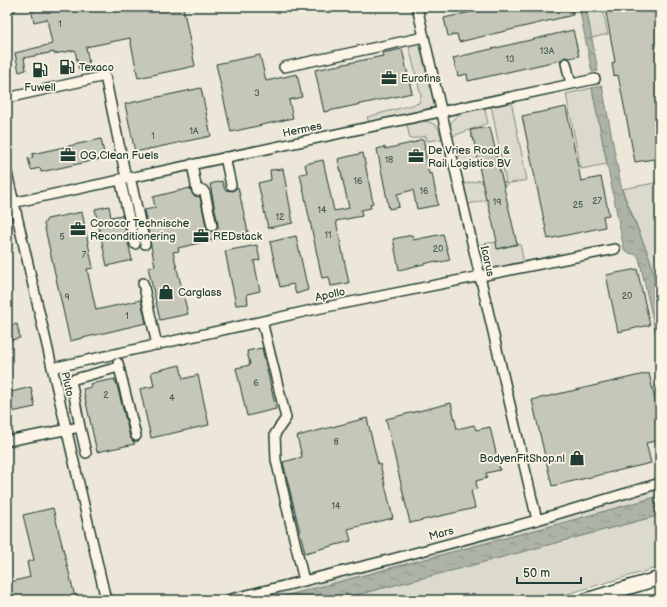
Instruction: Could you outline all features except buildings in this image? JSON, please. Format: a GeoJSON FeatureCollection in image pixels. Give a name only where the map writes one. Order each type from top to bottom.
{"type":"FeatureCollection","features":[{"type":"Feature","properties":{"kind":"highway"},"geometry":{"type":"LineString","coordinates":[[586,600],[660,578]]}},
{"type":"Feature","properties":{"kind":"street"},"geometry":{"type":"LineString","coordinates":[[7,8],[11,7]]}},
{"type":"Feature","properties":{"kind":"street","name":"Icarus"},"geometry":{"type":"LineString","coordinates":[[417,7],[537,520]]}},
{"type":"Feature","properties":{"kind":"street"},"geometry":{"type":"LineString","coordinates":[[284,67],[424,37]]}},
{"type":"Feature","properties":{"kind":"street"},"geometry":{"type":"LineString","coordinates":[[566,63],[571,84]]}},
{"type":"Feature","properties":{"kind":"street"},"geometry":{"type":"LineString","coordinates":[[7,98],[105,76],[126,178],[135,244]]}},
{"type":"Feature","properties":{"kind":"street","name":"Hermes"},"geometry":{"type":"LineString","coordinates":[[10,203],[595,79]]}},
{"type":"Feature","properties":{"kind":"street"},"geometry":{"type":"LineString","coordinates":[[225,157],[231,185]]}},
{"type":"Feature","properties":{"kind":"street"},"geometry":{"type":"LineString","coordinates":[[192,164],[197,191],[203,190],[205,193],[212,226]]}},
{"type":"Feature","properties":{"kind":"street","name":"Pluto"},"geometry":{"type":"LineString","coordinates":[[7,173],[10,203],[52,368],[106,600]]}},
{"type":"Feature","properties":{"kind":"street"},"geometry":{"type":"LineString","coordinates":[[126,178],[145,244]]}},
{"type":"Feature","properties":{"kind":"street","name":"Apollo"},"geometry":{"type":"LineString","coordinates":[[52,368],[262,321],[615,248]]}},
{"type":"Feature","properties":{"kind":"street"},"geometry":{"type":"LineString","coordinates":[[143,283],[157,345]]}},
{"type":"Feature","properties":{"kind":"street"},"geometry":{"type":"LineString","coordinates":[[262,321],[286,418],[274,434],[276,460],[304,581]]}},
{"type":"Feature","properties":{"kind":"street"},"geometry":{"type":"LineString","coordinates":[[116,354],[136,436]]}},
{"type":"Feature","properties":{"kind":"street"},"geometry":{"type":"LineString","coordinates":[[86,454],[71,380],[119,368]]}},
{"type":"Feature","properties":{"kind":"street"},"geometry":{"type":"LineString","coordinates":[[7,441],[66,431],[80,427]]}},
{"type":"Feature","properties":{"kind":"street","name":"Mars"},"geometry":{"type":"LineString","coordinates":[[227,600],[392,559],[537,520],[660,483]]}},
{"type":"Feature","properties":{"kind":"shaded area"},"geometry":{"type":"Polygon","coordinates":[[[7,7],[660,7],[660,500],[293,600],[7,600],[7,7]]]}},
{"type":"Feature","properties":{"kind":"shaded area"},"geometry":{"type":"Polygon","coordinates":[[[586,7],[602,7],[608,34],[591,38],[586,7]]]}},
{"type":"Feature","properties":{"kind":"shaded area"},"geometry":{"type":"Polygon","coordinates":[[[417,36],[435,107],[369,123],[367,117],[419,103],[421,96],[407,38],[417,36]]]}},
{"type":"Feature","properties":{"kind":"shaded area"},"geometry":{"type":"Polygon","coordinates":[[[592,88],[607,164],[581,169],[566,94],[592,88]]]}},
{"type":"Feature","properties":{"kind":"shaded area"},"geometry":{"type":"Polygon","coordinates":[[[511,101],[527,180],[506,184],[504,188],[485,193],[486,200],[469,204],[467,202],[464,184],[481,180],[483,186],[503,182],[506,183],[491,105],[511,101]]]}},
{"type":"Feature","properties":{"kind":"shaded area"},"geometry":{"type":"Polygon","coordinates":[[[484,106],[488,123],[453,136],[450,129],[454,118],[465,112],[484,106]]]}},
{"type":"Feature","properties":{"kind":"shaded area"},"geometry":{"type":"Polygon","coordinates":[[[423,121],[434,124],[442,139],[427,141],[426,136],[410,139],[407,125],[423,121]]]}},
{"type":"Feature","properties":{"kind":"shaded area"},"geometry":{"type":"Polygon","coordinates":[[[496,151],[497,158],[479,162],[460,169],[457,156],[477,153],[477,155],[496,151]]]}},
{"type":"Feature","properties":{"kind":"shaded area"},"geometry":{"type":"Polygon","coordinates":[[[660,182],[660,302],[650,259],[622,189],[660,182]]]}},
{"type":"Feature","properties":{"kind":"shaded area"},"geometry":{"type":"Polygon","coordinates":[[[496,242],[498,249],[520,244],[524,263],[501,268],[489,266],[481,255],[477,245],[496,242]]]}},
{"type":"Feature","properties":{"kind":"shaded area"},"geometry":{"type":"Polygon","coordinates":[[[660,488],[660,496],[551,526],[270,600],[245,600],[397,563],[660,488]]]}},
{"type":"Feature","properties":{"kind":"shaded area"},"geometry":{"type":"Polygon","coordinates":[[[660,515],[660,567],[547,600],[336,600],[454,570],[660,515]]]}},
{"type":"Feature","properties":{"kind":"water"},"geometry":{"type":"Polygon","coordinates":[[[579,7],[586,7],[598,71],[592,72],[579,7]]]}},
{"type":"Feature","properties":{"kind":"water"},"geometry":{"type":"Polygon","coordinates":[[[602,85],[622,191],[650,259],[660,302],[660,352],[639,258],[637,255],[626,252],[624,249],[592,88],[602,85]]]}},
{"type":"Feature","properties":{"kind":"water"},"geometry":{"type":"Polygon","coordinates":[[[660,496],[660,515],[454,570],[336,600],[270,600],[551,526],[660,496]]]}},
{"type":"Feature","properties":{"kind":"place","name":"Texaco"},"geometry":{"type":"Point","coordinates":[67,67]}},
{"type":"Feature","properties":{"kind":"place","name":"Fuwell"},"geometry":{"type":"Point","coordinates":[40,70]}},
{"type":"Feature","properties":{"kind":"place","name":"Eurofins"},"geometry":{"type":"Point","coordinates":[389,78]}},
{"type":"Feature","properties":{"kind":"place","name":"OG Clean Fuels"},"geometry":{"type":"Point","coordinates":[68,155]}},
{"type":"Feature","properties":{"kind":"place","name":"De Vries Road & Rail Logistics BV"},"geometry":{"type":"Point","coordinates":[416,156]}},
{"type":"Feature","properties":{"kind":"place","name":"Corocor Technische Reconditionering"},"geometry":{"type":"Point","coordinates":[78,229]}},
{"type":"Feature","properties":{"kind":"place","name":"REDstack"},"geometry":{"type":"Point","coordinates":[201,236]}},
{"type":"Feature","properties":{"kind":"place","name":"Carglass"},"geometry":{"type":"Point","coordinates":[166,292]}},
{"type":"Feature","properties":{"kind":"place","name":"BodyenFitShop.nl"},"geometry":{"type":"Point","coordinates":[577,458]}}]}
